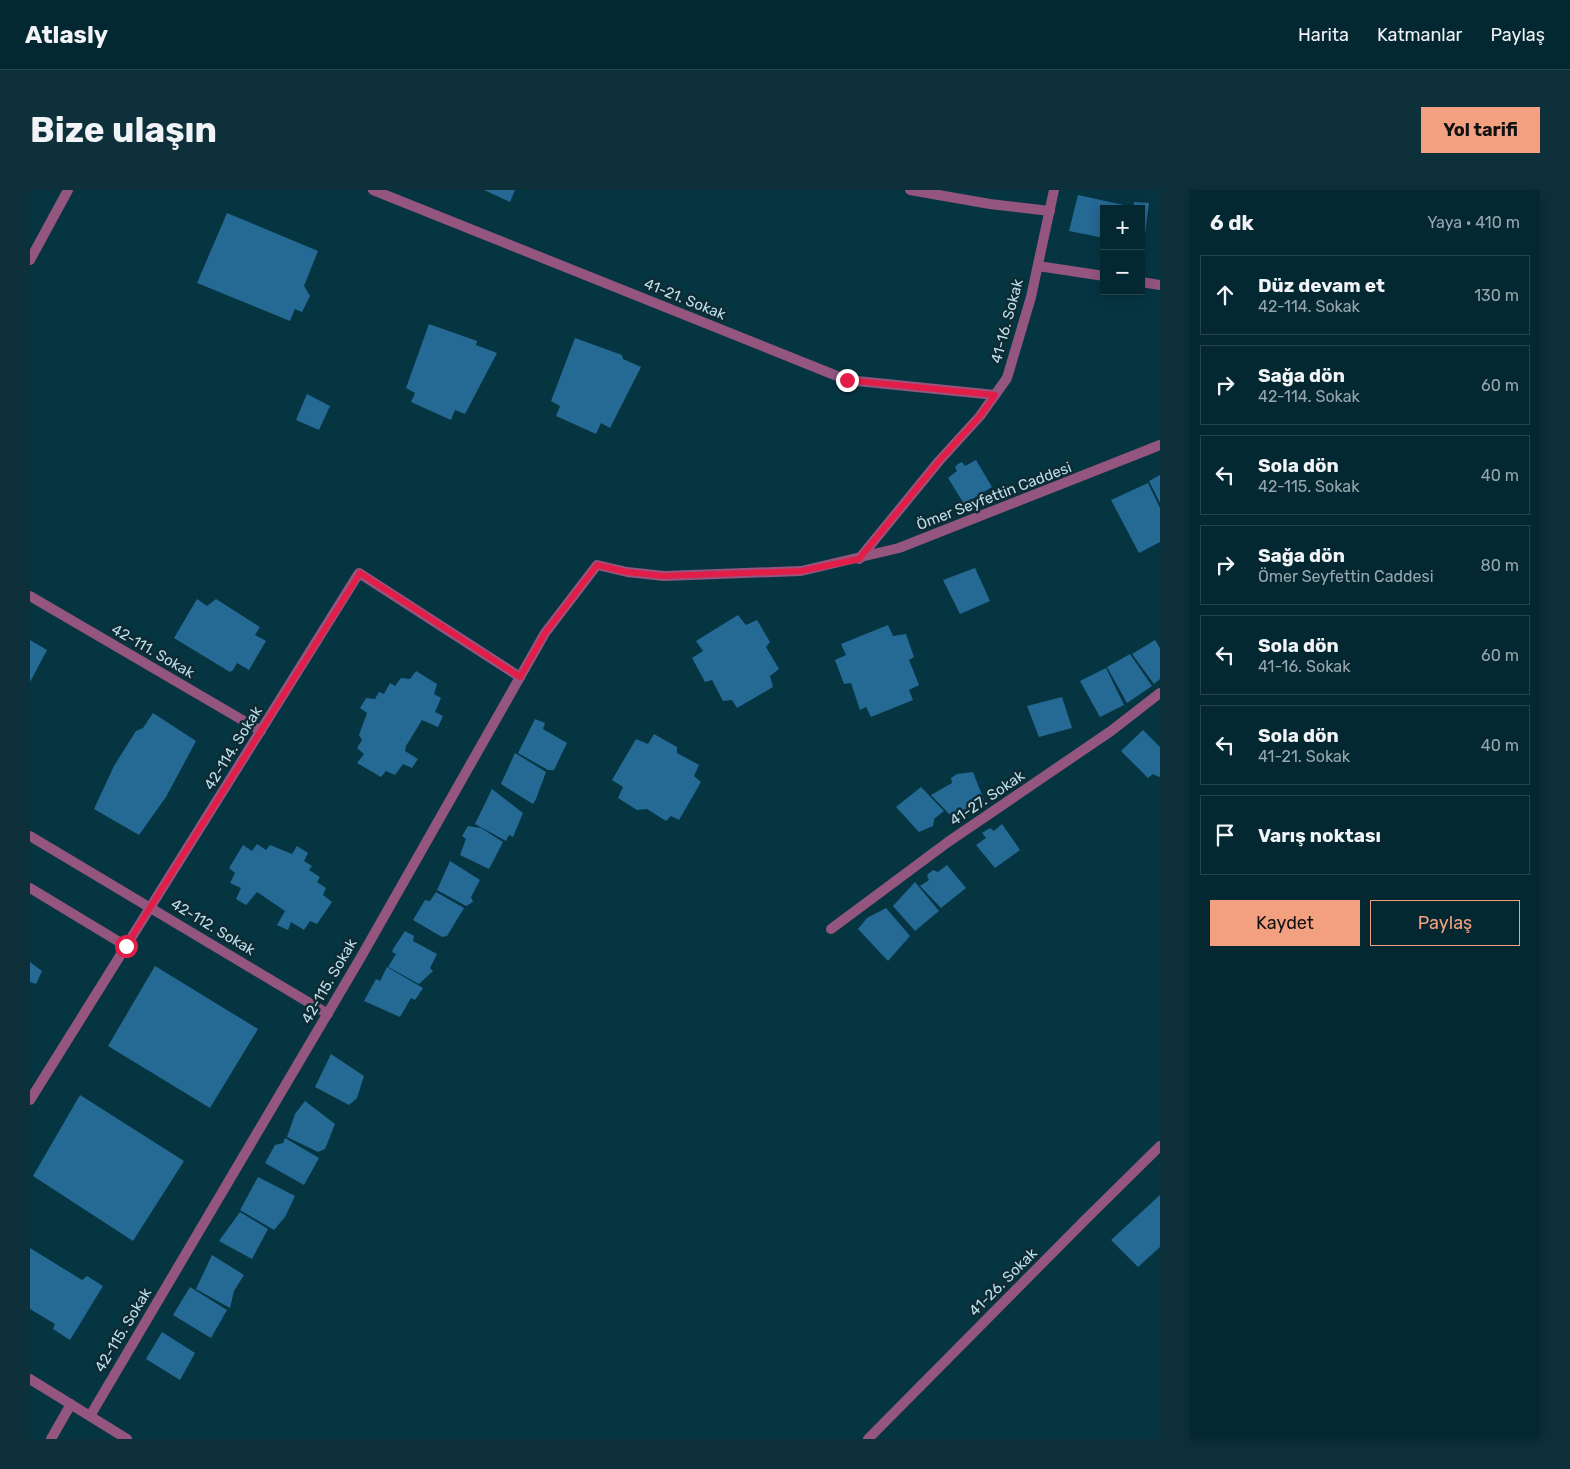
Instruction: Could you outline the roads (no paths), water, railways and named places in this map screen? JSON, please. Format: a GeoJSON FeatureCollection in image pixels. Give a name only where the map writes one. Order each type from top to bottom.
{"type":"FeatureCollection","features":[{"type":"Feature","properties":{"kind":"street"},"geometry":{"type":"LineString","coordinates":[[30,260],[68,190]]}},
{"type":"Feature","properties":{"kind":"street","name":"41-21. Sokak"},"geometry":{"type":"LineString","coordinates":[[373,190],[847,380],[995,395]]}},
{"type":"Feature","properties":{"kind":"street"},"geometry":{"type":"LineString","coordinates":[[910,190],[990,204],[1050,210]]}},
{"type":"Feature","properties":{"kind":"street","name":"41-16. Sokak"},"geometry":{"type":"LineString","coordinates":[[859,559],[939,461],[980,416],[1007,378],[1031,297],[1054,190]]}},
{"type":"Feature","properties":{"kind":"street"},"geometry":{"type":"LineString","coordinates":[[1038,266],[1100,275]]}},
{"type":"Feature","properties":{"kind":"street"},"geometry":{"type":"LineString","coordinates":[[1145,283],[1160,285]]}},
{"type":"Feature","properties":{"kind":"street","name":"Ömer Seyfettin Caddesi"},"geometry":{"type":"LineString","coordinates":[[597,565],[627,572],[664,576],[801,571],[859,559],[900,548],[1160,446]]}},
{"type":"Feature","properties":{"kind":"street","name":"42-115. Sokak"},"geometry":{"type":"LineString","coordinates":[[90,1416],[328,1014],[545,633],[597,565]]}},
{"type":"Feature","properties":{"kind":"street","name":"42-114. Sokak"},"geometry":{"type":"LineString","coordinates":[[30,1100],[360,573],[520,677]]}},
{"type":"Feature","properties":{"kind":"street","name":"42-111. Sokak"},"geometry":{"type":"LineString","coordinates":[[30,596],[261,732]]}},
{"type":"Feature","properties":{"kind":"street","name":"41-27. Sokak"},"geometry":{"type":"LineString","coordinates":[[831,929],[948,842],[1111,731],[1160,692]]}},
{"type":"Feature","properties":{"kind":"street","name":"42-112. Sokak"},"geometry":{"type":"LineString","coordinates":[[30,836],[328,1014]]}},
{"type":"Feature","properties":{"kind":"street"},"geometry":{"type":"LineString","coordinates":[[30,888],[126,946]]}},
{"type":"Feature","properties":{"kind":"street","name":"41-26. Sokak"},"geometry":{"type":"LineString","coordinates":[[868,1439],[1160,1146]]}},
{"type":"Feature","properties":{"kind":"street"},"geometry":{"type":"LineString","coordinates":[[30,1379],[126,1439]]}},
{"type":"Feature","properties":{"kind":"street"},"geometry":{"type":"LineString","coordinates":[[51,1439],[72,1404]]}}]}
